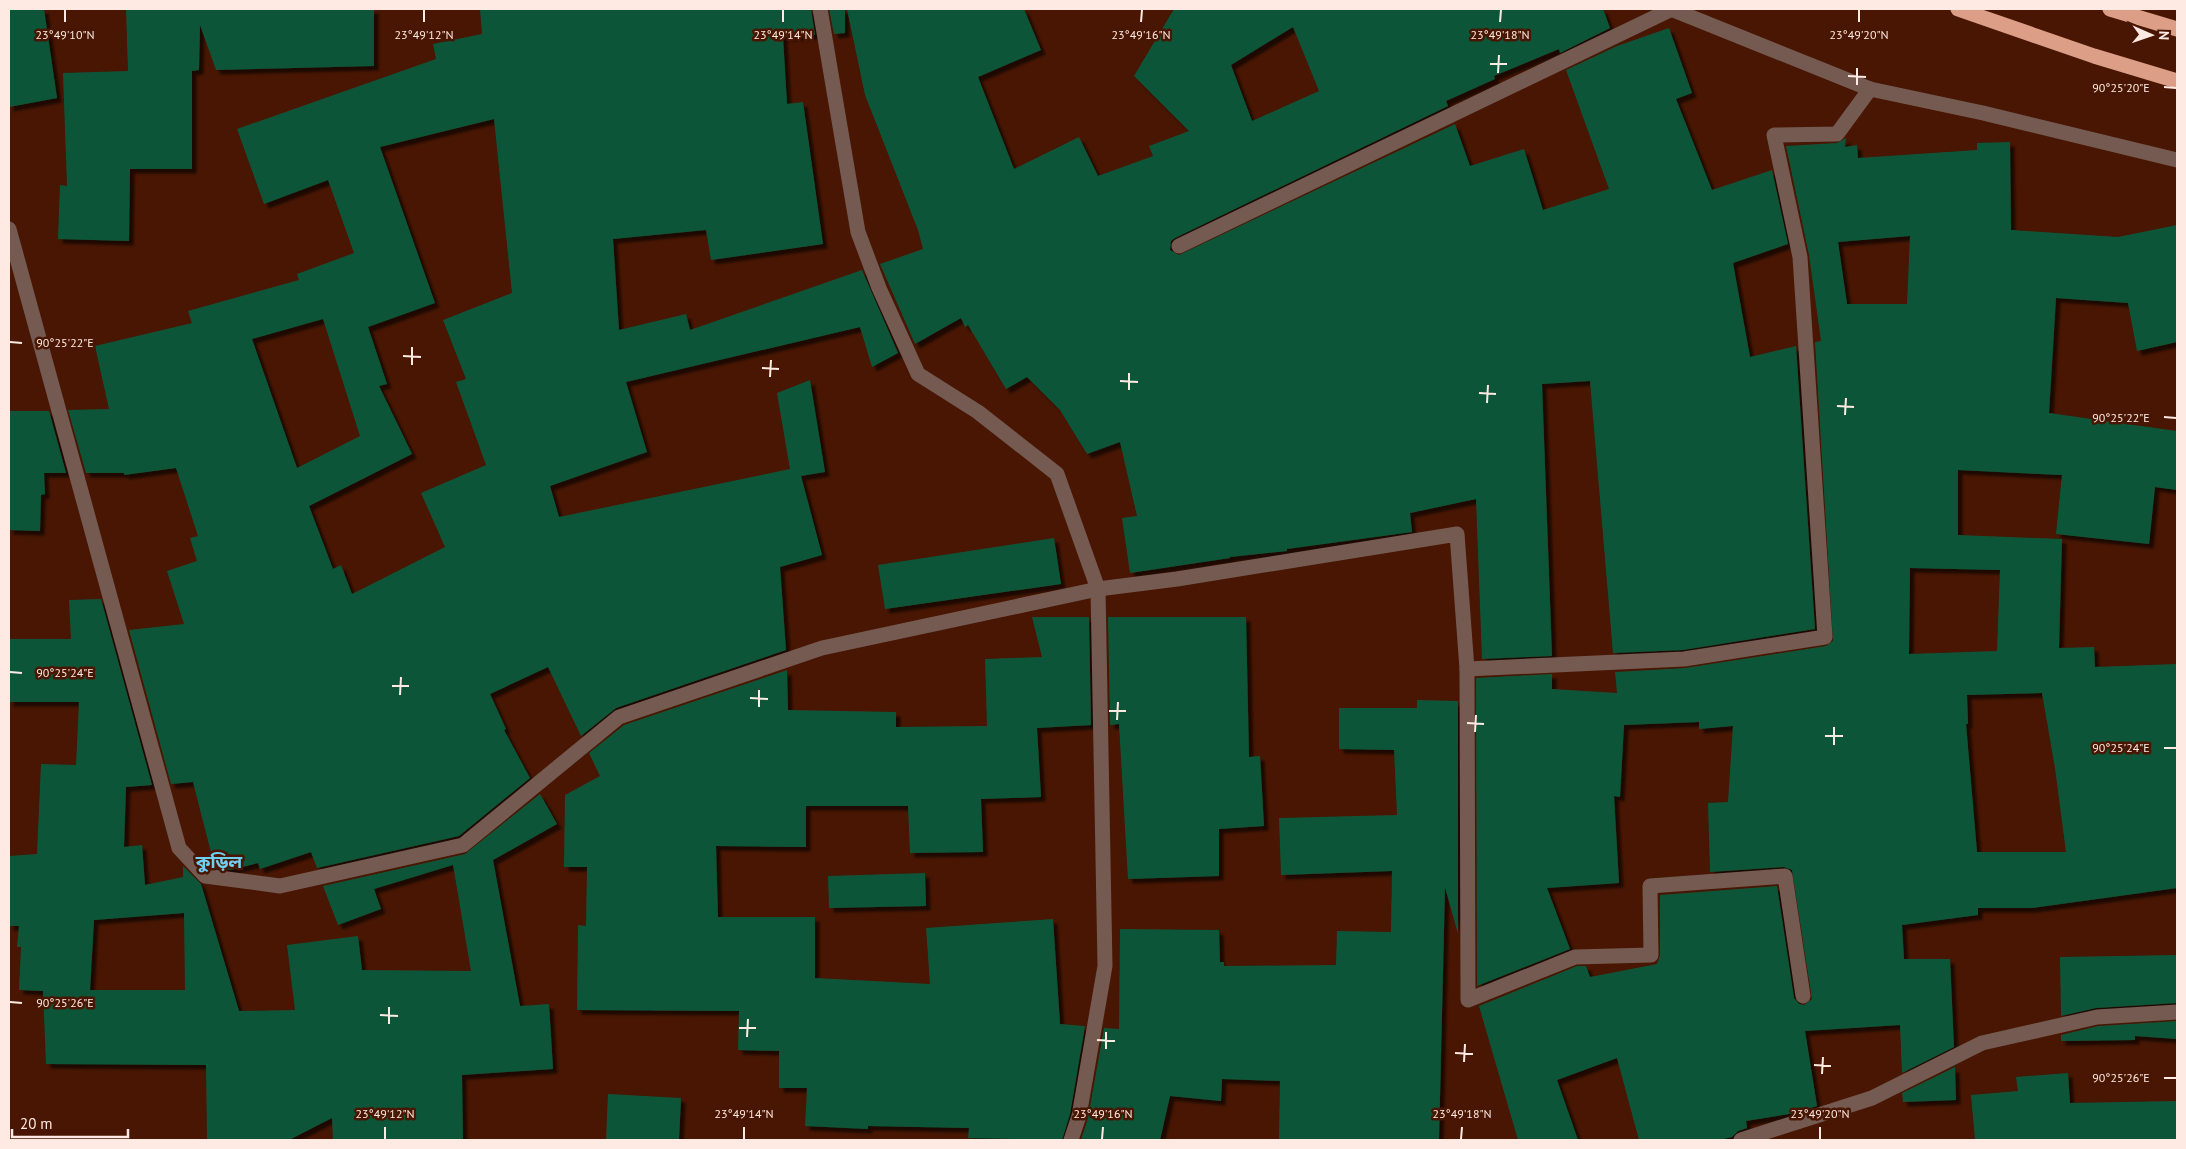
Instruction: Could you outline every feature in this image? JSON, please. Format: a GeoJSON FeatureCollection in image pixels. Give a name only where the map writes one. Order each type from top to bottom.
{"type":"FeatureCollection","features":[{"type":"Feature","properties":{"kind":"highway"},"geometry":{"type":"LineString","coordinates":[[1958,9],[2094,56],[2177,81]]}},
{"type":"Feature","properties":{"kind":"highway"},"geometry":{"type":"LineString","coordinates":[[2110,9],[2177,29]]}},
{"type":"Feature","properties":{"kind":"street"},"geometry":{"type":"LineString","coordinates":[[820,9],[858,232],[880,288],[918,374],[978,412],[1057,474],[1098,589],[1105,966],[1072,1140]]}},
{"type":"Feature","properties":{"kind":"street"},"geometry":{"type":"LineString","coordinates":[[1179,246],[1671,9],[1870,89],[1983,113],[2177,160]]}},
{"type":"Feature","properties":{"kind":"street"},"geometry":{"type":"LineString","coordinates":[[1467,669],[1684,659],[1825,638],[1800,258],[1774,135],[1837,134],[1870,89]]}},
{"type":"Feature","properties":{"kind":"street"},"geometry":{"type":"LineString","coordinates":[[9,230],[179,848],[205,876],[280,886],[463,845],[619,716],[822,648],[1098,589],[1457,534],[1467,669],[1468,1000],[1575,957],[1651,955],[1650,886],[1785,876],[1803,996]]}},
{"type":"Feature","properties":{"kind":"street"},"geometry":{"type":"LineString","coordinates":[[1741,1140],[1872,1098],[1982,1043],[2097,1017],[2177,1012]]}},
{"type":"Feature","properties":{"kind":"building"},"geometry":{"type":"Polygon","coordinates":[[[9,9],[44,9],[57,98],[9,107],[9,9]]]}},
{"type":"Feature","properties":{"kind":"building"},"geometry":{"type":"Polygon","coordinates":[[[126,9],[374,9],[374,66],[216,70],[200,25],[199,70],[192,71],[192,169],[130,169],[129,241],[58,239],[60,185],[67,186],[63,73],[128,71],[126,9]]]}},
{"type":"Feature","properties":{"kind":"building"},"geometry":{"type":"Polygon","coordinates":[[[480,9],[811,9],[815,35],[783,37],[787,104],[803,102],[823,244],[711,260],[706,230],[613,239],[619,330],[686,314],[690,330],[862,270],[898,353],[872,367],[860,327],[626,382],[647,452],[550,486],[559,517],[790,469],[777,393],[810,380],[825,472],[801,476],[822,555],[780,567],[786,650],[616,708],[581,736],[548,667],[490,694],[506,729],[504,730],[530,778],[459,836],[317,868],[311,852],[260,869],[258,863],[231,870],[215,868],[193,782],[171,784],[129,630],[184,624],[167,571],[197,561],[190,538],[198,536],[176,468],[124,475],[124,473],[86,473],[68,410],[109,409],[95,346],[192,323],[188,311],[299,280],[297,274],[354,253],[328,180],[264,204],[237,129],[436,59],[433,44],[482,34],[480,9]],[[494,119],[380,147],[435,303],[368,327],[387,384],[379,386],[412,454],[309,506],[333,569],[341,565],[352,594],[445,547],[421,493],[486,465],[456,382],[466,379],[443,320],[512,293],[494,119]],[[323,319],[252,339],[297,468],[360,436],[323,319]]]}},
{"type":"Feature","properties":{"kind":"building"},"geometry":{"type":"Polygon","coordinates":[[[829,9],[845,9],[845,33],[834,34],[829,9]]]}},
{"type":"Feature","properties":{"kind":"building"},"geometry":{"type":"Polygon","coordinates":[[[847,9],[1024,9],[1041,50],[978,77],[1014,169],[1079,137],[1098,176],[1153,156],[1149,146],[1189,131],[1134,76],[1174,9],[1603,9],[1610,28],[1560,53],[1559,49],[1494,76],[1495,79],[1446,101],[1448,106],[1175,238],[1171,241],[1170,250],[1179,255],[1455,124],[1470,166],[1524,149],[1543,210],[1609,189],[1566,70],[1617,46],[1669,28],[1692,93],[1676,99],[1712,190],[1772,170],[1788,244],[1733,263],[1750,357],[1796,346],[1815,629],[1683,650],[1613,653],[1590,381],[1542,384],[1552,656],[1482,659],[1476,499],[1410,513],[1412,532],[1130,573],[1122,518],[1137,516],[1120,442],[1087,454],[1060,410],[1027,377],[1006,389],[968,325],[965,327],[961,318],[915,344],[880,264],[923,249],[918,230],[865,95],[847,9]],[[1293,27],[1231,65],[1252,121],[1319,91],[1293,27]]]}},
{"type":"Feature","properties":{"kind":"building"},"geometry":{"type":"Polygon","coordinates":[[[1846,138],[1845,147],[1857,145],[1858,158],[1977,150],[1977,143],[2010,142],[2011,230],[2118,237],[2177,225],[2177,342],[2137,351],[2128,303],[2056,298],[2049,413],[2177,431],[2177,490],[2155,487],[2149,544],[2056,534],[2062,475],[1958,470],[1958,535],[2062,539],[2059,648],[2094,647],[2095,667],[2177,664],[2177,888],[2032,908],[1978,908],[1978,915],[1902,925],[1904,959],[1950,959],[1954,1047],[1902,1073],[1900,1025],[1805,1031],[1817,1106],[1795,1113],[1746,1121],[1747,1128],[1738,1131],[1732,1137],[1719,1140],[1639,1140],[1617,1058],[1557,1080],[1578,1140],[1518,1140],[1479,1006],[1577,966],[1586,966],[1590,977],[1657,964],[1660,955],[1660,895],[1777,886],[1794,998],[1799,1004],[1804,1005],[1812,999],[1792,870],[1784,867],[1710,872],[1708,803],[1728,802],[1733,726],[1699,729],[1699,722],[1624,725],[1620,797],[1614,796],[1619,883],[1547,888],[1570,949],[1477,986],[1476,678],[1552,674],[1552,689],[1617,693],[1615,672],[1685,668],[1826,646],[1833,641],[1815,342],[1821,341],[1809,255],[1786,146],[1837,143],[1846,138]],[[1910,236],[1838,242],[1847,304],[1907,304],[1910,236]],[[1910,568],[1909,654],[1997,651],[2000,570],[1910,568]],[[2042,693],[1967,695],[1968,724],[1966,724],[1977,852],[2066,852],[2055,768],[2042,693]]]}},
{"type":"Feature","properties":{"kind":"building"},"geometry":{"type":"Polygon","coordinates":[[[9,411],[49,411],[66,473],[44,473],[45,494],[41,495],[40,531],[9,530],[9,411]]]}},
{"type":"Feature","properties":{"kind":"building"},"geometry":{"type":"Polygon","coordinates":[[[1054,538],[1061,584],[885,609],[878,565],[1054,538]]]}},
{"type":"Feature","properties":{"kind":"building"},"geometry":{"type":"Polygon","coordinates":[[[101,599],[152,785],[126,787],[124,847],[142,845],[145,885],[183,877],[183,866],[201,884],[239,1011],[295,1010],[287,945],[358,936],[362,970],[471,971],[453,865],[374,889],[381,909],[338,925],[323,886],[465,854],[540,794],[557,824],[493,860],[520,1006],[549,1004],[553,1069],[462,1075],[463,1140],[333,1140],[332,1118],[289,1140],[207,1140],[206,1065],[46,1064],[43,991],[19,990],[21,947],[17,947],[19,926],[9,926],[9,856],[37,854],[41,764],[76,765],[79,702],[9,702],[9,639],[71,639],[69,600],[101,599]],[[184,913],[94,920],[90,990],[185,990],[184,913]]]}},
{"type":"Feature","properties":{"kind":"building"},"geometry":{"type":"Polygon","coordinates":[[[1032,617],[1089,617],[1091,725],[1037,728],[1041,797],[981,799],[983,852],[910,853],[908,806],[806,806],[806,847],[716,846],[718,917],[815,917],[815,978],[930,984],[926,928],[1053,919],[1060,1024],[1085,1026],[1070,1114],[1062,1140],[968,1138],[969,1128],[868,1126],[868,1129],[805,1126],[807,1088],[779,1088],[779,1051],[738,1050],[739,1011],[577,1010],[578,925],[586,926],[587,867],[564,867],[565,795],[600,776],[589,753],[624,725],[787,670],[788,710],[896,712],[896,727],[987,726],[985,659],[1042,657],[1032,617]]]}},
{"type":"Feature","properties":{"kind":"building"},"geometry":{"type":"Polygon","coordinates":[[[1108,617],[1246,617],[1249,757],[1260,756],[1264,826],[1219,829],[1219,876],[1128,879],[1119,724],[1110,725],[1108,617]]]}},
{"type":"Feature","properties":{"kind":"building"},"geometry":{"type":"Polygon","coordinates":[[[1417,700],[1458,701],[1458,934],[1445,887],[1439,1140],[1279,1140],[1280,1081],[1222,1079],[1221,1101],[1170,1096],[1160,1140],[1081,1140],[1088,1118],[1104,1028],[1119,1029],[1120,929],[1219,930],[1220,962],[1224,962],[1224,966],[1336,965],[1337,931],[1391,932],[1392,871],[1281,875],[1279,818],[1397,815],[1394,750],[1339,749],[1339,708],[1417,708],[1417,700]]]}},
{"type":"Feature","properties":{"kind":"building"},"geometry":{"type":"Polygon","coordinates":[[[925,873],[926,906],[829,908],[828,876],[925,873]]]}},
{"type":"Feature","properties":{"kind":"building"},"geometry":{"type":"Polygon","coordinates":[[[2177,955],[2177,1003],[2096,1008],[2061,1016],[2060,957],[2177,955]]]}},
{"type":"Feature","properties":{"kind":"building"},"geometry":{"type":"Polygon","coordinates":[[[2177,1021],[2177,1039],[2135,1036],[2135,1040],[2061,1041],[2061,1035],[2098,1026],[2177,1021]]]}},
{"type":"Feature","properties":{"kind":"building"},"geometry":{"type":"Polygon","coordinates":[[[1955,1067],[1956,1100],[1903,1102],[1902,1093],[1955,1067]]]}},
{"type":"Feature","properties":{"kind":"building"},"geometry":{"type":"Polygon","coordinates":[[[2068,1073],[2070,1103],[2177,1101],[2177,1140],[1975,1140],[1971,1095],[2018,1091],[2016,1077],[2068,1073]]]}},
{"type":"Feature","properties":{"kind":"building"},"geometry":{"type":"Polygon","coordinates":[[[608,1094],[681,1098],[679,1140],[606,1140],[608,1094]]]}},
{"type":"Feature","properties":{"kind":"district","name":"কুড়িল"},"geometry":{"type":"Point","coordinates":[219,862]}}]}
